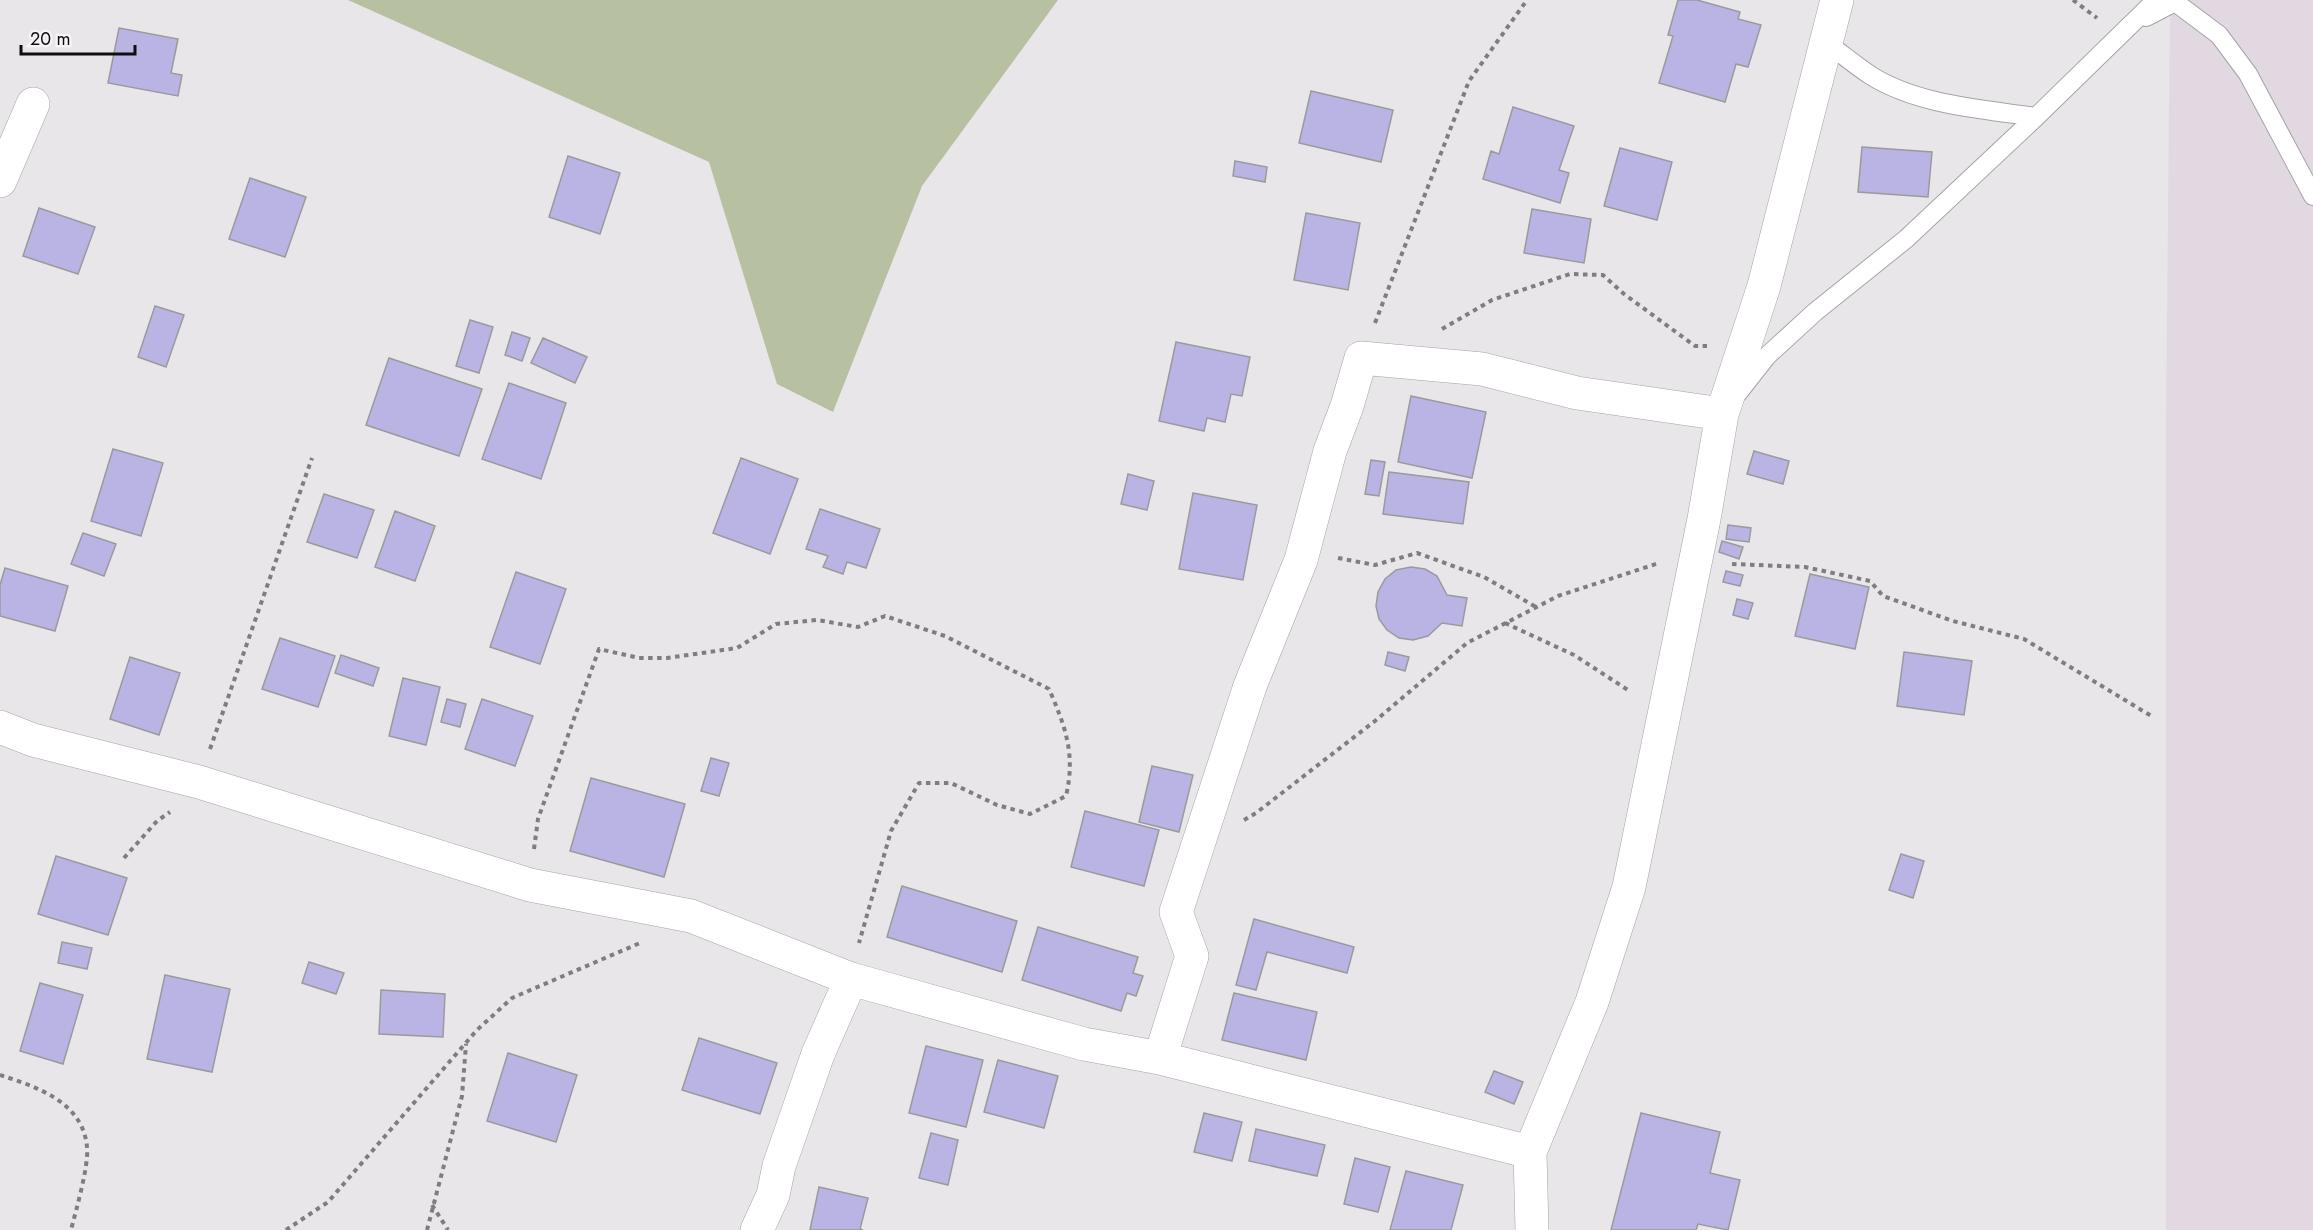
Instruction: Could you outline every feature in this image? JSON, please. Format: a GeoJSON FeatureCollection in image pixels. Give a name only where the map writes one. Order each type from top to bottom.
{"type":"FeatureCollection","features":[{"type":"Feature","properties":{"kind":"street"},"geometry":{"type":"LineString","coordinates":[[1532,1230],[1530,1152],[1592,1002],[1629,887],[1697,554],[1722,414],[1764,286],[1828,44],[1837,0]]}},
{"type":"Feature","properties":{"kind":"street"},"geometry":{"type":"LineString","coordinates":[[0,181],[33,104]]}},
{"type":"Feature","properties":{"kind":"street"},"geometry":{"type":"LineString","coordinates":[[1160,1058],[1192,956],[1176,912],[1251,686],[1303,551],[1330,451],[1347,406],[1361,358],[1482,369],[1576,393],[1722,414]]}},
{"type":"Feature","properties":{"kind":"street"},"geometry":{"type":"LineString","coordinates":[[0,728],[33,740],[198,782],[465,867],[530,885],[691,916],[850,979],[1084,1044],[1160,1058],[1530,1152]]}},
{"type":"Feature","properties":{"kind":"street"},"geometry":{"type":"LineString","coordinates":[[757,1230],[773,1195],[779,1166],[818,1054],[850,979]]}},
{"type":"Feature","properties":{"kind":"lane"},"geometry":{"type":"LineString","coordinates":[[1722,414],[1767,356],[1815,312],[1906,239],[2136,22],[2156,0]]}},
{"type":"Feature","properties":{"kind":"lane"},"geometry":{"type":"LineString","coordinates":[[2136,22],[2177,1],[2219,35],[2248,74],[2313,196]]}},
{"type":"Feature","properties":{"kind":"lane"},"geometry":{"type":"LineString","coordinates":[[1828,44],[1871,75],[1902,91],[1951,104],[2036,117]]}},
{"type":"Feature","properties":{"kind":"path"},"geometry":{"type":"LineString","coordinates":[[1361,358],[1469,81],[1527,0]]}},
{"type":"Feature","properties":{"kind":"path"},"geometry":{"type":"LineString","coordinates":[[1395,362],[1455,319],[1492,300],[1570,274],[1603,275],[1624,294],[1695,346],[1713,346],[1727,359],[1741,355]]}},
{"type":"Feature","properties":{"kind":"path"},"geometry":{"type":"LineString","coordinates":[[124,858],[157,821],[180,805],[198,782],[312,458]]}},
{"type":"Feature","properties":{"kind":"path"},"geometry":{"type":"LineString","coordinates":[[1303,551],[1375,565],[1417,553],[1484,578],[1536,607]]}},
{"type":"Feature","properties":{"kind":"path"},"geometry":{"type":"LineString","coordinates":[[1697,554],[1744,566],[1805,567],[1870,581],[1882,596],[1953,621],[2024,639],[2152,717]]}},
{"type":"Feature","properties":{"kind":"path"},"geometry":{"type":"LineString","coordinates":[[1200,842],[1256,813],[1375,721],[1467,643],[1536,607],[1579,589],[1664,561]]}},
{"type":"Feature","properties":{"kind":"path"},"geometry":{"type":"LineString","coordinates":[[530,885],[538,819],[599,649],[639,658],[667,658],[737,648],[776,624],[817,620],[858,627],[885,616],[945,636],[1049,688],[1066,729],[1071,772],[1066,796],[1030,814],[997,805],[951,783],[919,783],[891,831],[850,979]]}},
{"type":"Feature","properties":{"kind":"path"},"geometry":{"type":"LineString","coordinates":[[1505,623],[1574,655],[1624,685],[1662,722]]}},
{"type":"Feature","properties":{"kind":"path"},"geometry":{"type":"LineString","coordinates":[[286,1230],[328,1202],[466,1043],[512,998],[648,940],[691,916]]}},
{"type":"Feature","properties":{"kind":"path"},"geometry":{"type":"LineString","coordinates":[[427,1230],[462,1096],[466,1043]]}},
{"type":"Feature","properties":{"kind":"path"},"geometry":{"type":"LineString","coordinates":[[0,1075],[37,1087],[70,1108],[82,1125],[88,1149],[71,1230]]}},
{"type":"Feature","properties":{"kind":"path"},"geometry":{"type":"LineString","coordinates":[[432,1206],[448,1230]]}},
{"type":"Feature","properties":{"kind":"shaded area"},"geometry":{"type":"Polygon","coordinates":[[[2170,0],[2313,0],[2313,1230],[2166,1230],[2166,431],[2170,0]]]}},
{"type":"Feature","properties":{"kind":"green space"},"geometry":{"type":"Polygon","coordinates":[[[348,0],[1058,0],[922,186],[833,412],[777,384],[709,162],[348,0]]]}},
{"type":"Feature","properties":{"kind":"building"},"geometry":{"type":"Polygon","coordinates":[[[1678,0],[1697,0],[1740,12],[1738,19],[1761,25],[1748,67],[1736,64],[1725,102],[1659,83],[1673,36],[1668,35],[1678,0]]]}},
{"type":"Feature","properties":{"kind":"building"},"geometry":{"type":"Polygon","coordinates":[[[119,28],[178,39],[171,73],[182,75],[178,96],[108,83],[119,28]]]}},
{"type":"Feature","properties":{"kind":"building"},"geometry":{"type":"Polygon","coordinates":[[[1311,91],[1393,110],[1381,162],[1299,143],[1311,91]]]}},
{"type":"Feature","properties":{"kind":"building"},"geometry":{"type":"Polygon","coordinates":[[[1513,107],[1574,126],[1559,170],[1569,173],[1560,203],[1483,179],[1491,151],[1499,154],[1513,107]]]}},
{"type":"Feature","properties":{"kind":"building"},"geometry":{"type":"Polygon","coordinates":[[[1862,147],[1932,152],[1928,197],[1858,192],[1862,147]]]}},
{"type":"Feature","properties":{"kind":"building"},"geometry":{"type":"Polygon","coordinates":[[[1620,148],[1672,162],[1657,220],[1604,206],[1620,148]]]}},
{"type":"Feature","properties":{"kind":"building"},"geometry":{"type":"Polygon","coordinates":[[[568,156],[620,173],[600,234],[549,217],[568,156]]]}},
{"type":"Feature","properties":{"kind":"building"},"geometry":{"type":"Polygon","coordinates":[[[1235,161],[1267,167],[1265,182],[1233,176],[1235,161]]]}},
{"type":"Feature","properties":{"kind":"building"},"geometry":{"type":"Polygon","coordinates":[[[250,178],[306,197],[285,257],[229,239],[250,178]]]}},
{"type":"Feature","properties":{"kind":"building"},"geometry":{"type":"Polygon","coordinates":[[[39,208],[95,227],[78,274],[23,256],[39,208]]]}},
{"type":"Feature","properties":{"kind":"building"},"geometry":{"type":"Polygon","coordinates":[[[1532,209],[1591,219],[1584,263],[1524,253],[1532,209]]]}},
{"type":"Feature","properties":{"kind":"building"},"geometry":{"type":"Polygon","coordinates":[[[1306,213],[1360,223],[1348,290],[1294,280],[1306,213]]]}},
{"type":"Feature","properties":{"kind":"building"},"geometry":{"type":"Polygon","coordinates":[[[155,306],[184,315],[166,367],[138,357],[155,306]]]}},
{"type":"Feature","properties":{"kind":"building"},"geometry":{"type":"Polygon","coordinates":[[[470,320],[493,327],[479,373],[456,366],[470,320]]]}},
{"type":"Feature","properties":{"kind":"building"},"geometry":{"type":"Polygon","coordinates":[[[512,332],[530,338],[522,361],[505,355],[512,332]]]}},
{"type":"Feature","properties":{"kind":"building"},"geometry":{"type":"Polygon","coordinates":[[[543,338],[587,357],[575,383],[531,363],[543,338]]]}},
{"type":"Feature","properties":{"kind":"building"},"geometry":{"type":"Polygon","coordinates":[[[1176,342],[1250,357],[1242,396],[1231,394],[1225,422],[1207,418],[1204,431],[1159,421],[1176,342]]]}},
{"type":"Feature","properties":{"kind":"building"},"geometry":{"type":"Polygon","coordinates":[[[389,358],[482,389],[459,456],[366,425],[389,358]]]}},
{"type":"Feature","properties":{"kind":"building"},"geometry":{"type":"Polygon","coordinates":[[[509,383],[566,403],[541,479],[482,459],[509,383]]]}},
{"type":"Feature","properties":{"kind":"building"},"geometry":{"type":"Polygon","coordinates":[[[1411,396],[1486,412],[1472,478],[1398,462],[1411,396]]]}},
{"type":"Feature","properties":{"kind":"building"},"geometry":{"type":"Polygon","coordinates":[[[113,449],[163,463],[141,536],[91,521],[113,449]]]}},
{"type":"Feature","properties":{"kind":"building"},"geometry":{"type":"Polygon","coordinates":[[[1754,451],[1789,461],[1783,484],[1747,474],[1754,451]]]}},
{"type":"Feature","properties":{"kind":"building"},"geometry":{"type":"Polygon","coordinates":[[[741,458],[798,479],[770,554],[713,533],[741,458]]]}},
{"type":"Feature","properties":{"kind":"building"},"geometry":{"type":"Polygon","coordinates":[[[1371,460],[1385,462],[1379,496],[1365,494],[1371,460]]]}},
{"type":"Feature","properties":{"kind":"building"},"geometry":{"type":"Polygon","coordinates":[[[1389,472],[1469,482],[1463,524],[1383,514],[1389,472]]]}},
{"type":"Feature","properties":{"kind":"building"},"geometry":{"type":"Polygon","coordinates":[[[1128,474],[1154,481],[1147,510],[1121,504],[1128,474]]]}},
{"type":"Feature","properties":{"kind":"building"},"geometry":{"type":"Polygon","coordinates":[[[1193,493],[1257,505],[1243,580],[1179,569],[1193,493]]]}},
{"type":"Feature","properties":{"kind":"building"},"geometry":{"type":"Polygon","coordinates":[[[324,494],[374,510],[357,558],[307,542],[324,494]]]}},
{"type":"Feature","properties":{"kind":"building"},"geometry":{"type":"Polygon","coordinates":[[[820,509],[880,529],[866,568],[847,562],[843,574],[823,567],[828,556],[806,549],[820,509]]]}},
{"type":"Feature","properties":{"kind":"building"},"geometry":{"type":"Polygon","coordinates":[[[395,511],[435,526],[415,581],[375,567],[395,511]]]}},
{"type":"Feature","properties":{"kind":"building"},"geometry":{"type":"Polygon","coordinates":[[[1728,525],[1751,528],[1749,542],[1726,539],[1728,525]]]}},
{"type":"Feature","properties":{"kind":"building"},"geometry":{"type":"Polygon","coordinates":[[[83,533],[116,544],[104,576],[71,564],[83,533]]]}},
{"type":"Feature","properties":{"kind":"building"},"geometry":{"type":"Polygon","coordinates":[[[1722,541],[1743,547],[1739,559],[1719,552],[1722,541]]]}},
{"type":"Feature","properties":{"kind":"building"},"geometry":{"type":"Polygon","coordinates":[[[1411,567],[1425,569],[1437,576],[1447,595],[1467,598],[1462,626],[1442,623],[1428,636],[1413,640],[1399,638],[1387,630],[1379,619],[1376,606],[1378,592],[1385,579],[1396,570],[1411,567]]]}},
{"type":"Feature","properties":{"kind":"building"},"geometry":{"type":"Polygon","coordinates":[[[5,568],[68,586],[55,631],[0,616],[0,585],[5,568]]]}},
{"type":"Feature","properties":{"kind":"building"},"geometry":{"type":"Polygon","coordinates":[[[1726,571],[1743,575],[1740,586],[1723,582],[1726,571]]]}},
{"type":"Feature","properties":{"kind":"building"},"geometry":{"type":"Polygon","coordinates":[[[516,572],[566,589],[540,664],[490,647],[516,572]]]}},
{"type":"Feature","properties":{"kind":"building"},"geometry":{"type":"Polygon","coordinates":[[[1810,574],[1869,587],[1855,649],[1795,636],[1810,574]]]}},
{"type":"Feature","properties":{"kind":"building"},"geometry":{"type":"Polygon","coordinates":[[[1737,599],[1753,603],[1748,619],[1733,615],[1737,599]]]}},
{"type":"Feature","properties":{"kind":"building"},"geometry":{"type":"Polygon","coordinates":[[[280,638],[335,656],[318,707],[262,689],[280,638]]]}},
{"type":"Feature","properties":{"kind":"building"},"geometry":{"type":"Polygon","coordinates":[[[1388,652],[1409,657],[1405,671],[1385,665],[1388,652]]]}},
{"type":"Feature","properties":{"kind":"building"},"geometry":{"type":"Polygon","coordinates":[[[1904,652],[1972,661],[1964,715],[1897,706],[1904,652]]]}},
{"type":"Feature","properties":{"kind":"building"},"geometry":{"type":"Polygon","coordinates":[[[341,655],[379,668],[373,686],[335,673],[341,655]]]}},
{"type":"Feature","properties":{"kind":"building"},"geometry":{"type":"Polygon","coordinates":[[[130,657],[180,673],[159,735],[110,719],[130,657]]]}},
{"type":"Feature","properties":{"kind":"building"},"geometry":{"type":"Polygon","coordinates":[[[403,678],[440,687],[426,745],[389,736],[403,678]]]}},
{"type":"Feature","properties":{"kind":"building"},"geometry":{"type":"Polygon","coordinates":[[[447,699],[466,704],[460,727],[441,722],[447,699]]]}},
{"type":"Feature","properties":{"kind":"building"},"geometry":{"type":"Polygon","coordinates":[[[482,699],[533,716],[515,766],[465,749],[482,699]]]}},
{"type":"Feature","properties":{"kind":"building"},"geometry":{"type":"Polygon","coordinates":[[[711,758],[729,763],[719,796],[701,791],[711,758]]]}},
{"type":"Feature","properties":{"kind":"building"},"geometry":{"type":"Polygon","coordinates":[[[1152,766],[1193,775],[1179,832],[1139,822],[1152,766]]]}},
{"type":"Feature","properties":{"kind":"building"},"geometry":{"type":"Polygon","coordinates":[[[591,778],[685,804],[664,877],[570,851],[591,778]]]}},
{"type":"Feature","properties":{"kind":"building"},"geometry":{"type":"Polygon","coordinates":[[[1085,811],[1159,830],[1144,886],[1071,867],[1085,811]]]}},
{"type":"Feature","properties":{"kind":"building"},"geometry":{"type":"Polygon","coordinates":[[[1901,854],[1924,861],[1913,898],[1889,890],[1901,854]]]}},
{"type":"Feature","properties":{"kind":"building"},"geometry":{"type":"Polygon","coordinates":[[[56,856],[127,878],[108,935],[38,914],[56,856]]]}},
{"type":"Feature","properties":{"kind":"building"},"geometry":{"type":"Polygon","coordinates":[[[902,886],[1017,921],[1002,972],[887,937],[902,886]]]}},
{"type":"Feature","properties":{"kind":"building"},"geometry":{"type":"Polygon","coordinates":[[[1254,919],[1354,947],[1347,973],[1267,952],[1256,990],[1236,985],[1254,919]]]}},
{"type":"Feature","properties":{"kind":"building"},"geometry":{"type":"Polygon","coordinates":[[[1038,927],[1138,957],[1133,973],[1143,976],[1136,996],[1127,993],[1121,1011],[1022,980],[1038,927]]]}},
{"type":"Feature","properties":{"kind":"building"},"geometry":{"type":"Polygon","coordinates":[[[62,942],[92,948],[87,969],[58,963],[62,942]]]}},
{"type":"Feature","properties":{"kind":"building"},"geometry":{"type":"Polygon","coordinates":[[[309,962],[344,973],[336,994],[302,983],[309,962]]]}},
{"type":"Feature","properties":{"kind":"building"},"geometry":{"type":"Polygon","coordinates":[[[165,975],[230,989],[212,1072],[147,1059],[165,975]]]}},
{"type":"Feature","properties":{"kind":"building"},"geometry":{"type":"Polygon","coordinates":[[[40,983],[83,995],[63,1064],[20,1051],[40,983]]]}},
{"type":"Feature","properties":{"kind":"building"},"geometry":{"type":"Polygon","coordinates":[[[381,990],[445,994],[443,1037],[379,1034],[381,990]]]}},
{"type":"Feature","properties":{"kind":"building"},"geometry":{"type":"Polygon","coordinates":[[[1234,993],[1317,1012],[1306,1060],[1222,1040],[1234,993]]]}},
{"type":"Feature","properties":{"kind":"building"},"geometry":{"type":"Polygon","coordinates":[[[699,1038],[777,1063],[760,1114],[682,1090],[699,1038]]]}},
{"type":"Feature","properties":{"kind":"building"},"geometry":{"type":"Polygon","coordinates":[[[926,1046],[983,1060],[966,1127],[909,1113],[926,1046]]]}},
{"type":"Feature","properties":{"kind":"building"},"geometry":{"type":"Polygon","coordinates":[[[508,1053],[577,1075],[556,1142],[487,1121],[508,1053]]]}},
{"type":"Feature","properties":{"kind":"building"},"geometry":{"type":"Polygon","coordinates":[[[998,1060],[1058,1076],[1044,1128],[984,1112],[998,1060]]]}},
{"type":"Feature","properties":{"kind":"building"},"geometry":{"type":"Polygon","coordinates":[[[1494,1071],[1523,1082],[1514,1104],[1485,1092],[1494,1071]]]}},
{"type":"Feature","properties":{"kind":"building"},"geometry":{"type":"Polygon","coordinates":[[[1204,1113],[1242,1122],[1232,1161],[1194,1152],[1204,1113]]]}},
{"type":"Feature","properties":{"kind":"building"},"geometry":{"type":"Polygon","coordinates":[[[1641,1113],[1720,1132],[1710,1173],[1740,1180],[1728,1230],[1698,1224],[1696,1230],[1611,1230],[1641,1113]]]}},
{"type":"Feature","properties":{"kind":"building"},"geometry":{"type":"Polygon","coordinates":[[[1256,1129],[1325,1145],[1317,1176],[1249,1161],[1256,1129]]]}},
{"type":"Feature","properties":{"kind":"building"},"geometry":{"type":"Polygon","coordinates":[[[931,1133],[958,1140],[948,1185],[919,1178],[931,1133]]]}},
{"type":"Feature","properties":{"kind":"building"},"geometry":{"type":"Polygon","coordinates":[[[1355,1158],[1390,1167],[1378,1212],[1344,1204],[1355,1158]]]}},
{"type":"Feature","properties":{"kind":"building"},"geometry":{"type":"Polygon","coordinates":[[[1406,1171],[1463,1185],[1451,1230],[1390,1230],[1406,1171]]]}},
{"type":"Feature","properties":{"kind":"building"},"geometry":{"type":"Polygon","coordinates":[[[819,1187],[868,1198],[860,1229],[863,1230],[810,1230],[819,1187]]]}}]}
